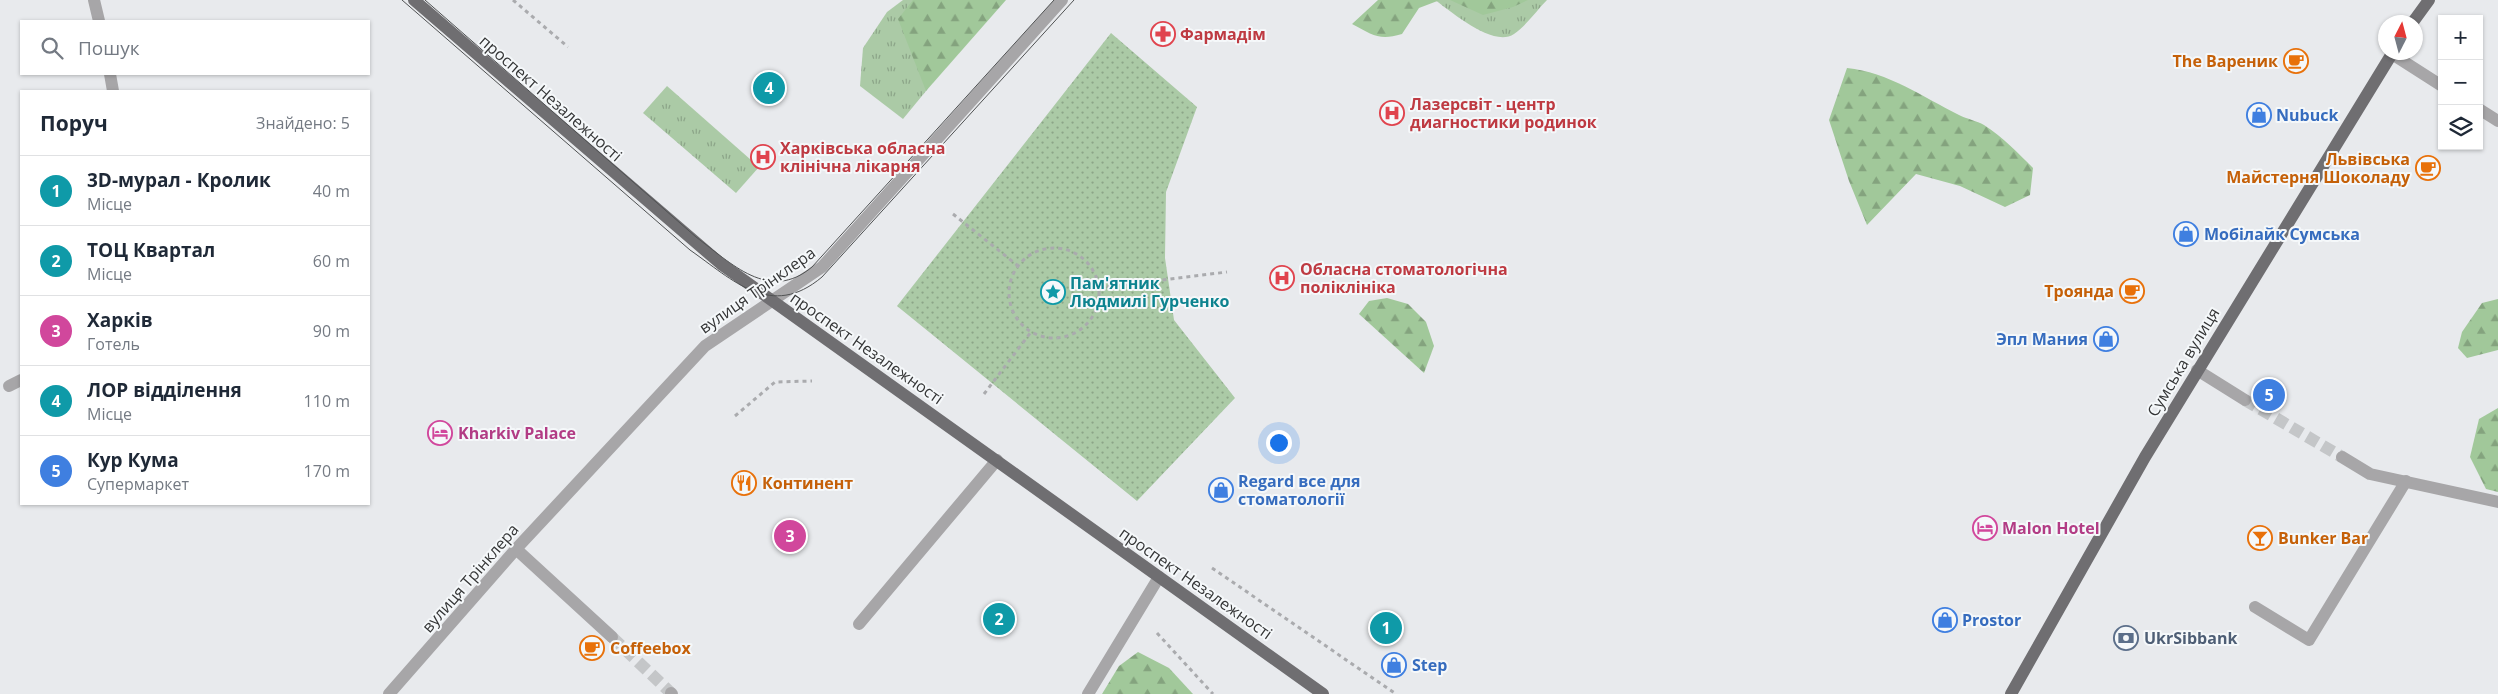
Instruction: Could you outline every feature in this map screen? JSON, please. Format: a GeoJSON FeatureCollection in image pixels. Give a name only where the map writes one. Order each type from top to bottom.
{"type":"FeatureCollection","features":[{"type":"Feature","properties":{"kind":"main road","name":"проспект Незалежності"},"geometry":{"type":"LineString","coordinates":[[414,0],[715,259],[1323,694]]}},
{"type":"Feature","properties":{"kind":"main road"},"geometry":{"type":"LineString","coordinates":[[2418,15],[2429,0]]}},
{"type":"Feature","properties":{"kind":"main road","name":"Сумська вулиця"},"geometry":{"type":"LineString","coordinates":[[2011,694],[2196,370],[2388,60]]}},
{"type":"Feature","properties":{"kind":"street"},"geometry":{"type":"LineString","coordinates":[[94,0],[99,20]]}},
{"type":"Feature","properties":{"kind":"street","name":"вулиця Трінклера"},"geometry":{"type":"LineString","coordinates":[[389,694],[516,549],[705,346],[822,267],[1062,0]]}},
{"type":"Feature","properties":{"kind":"street"},"geometry":{"type":"LineString","coordinates":[[2403,60],[2438,83]]}},
{"type":"Feature","properties":{"kind":"street"},"geometry":{"type":"LineString","coordinates":[[110,75],[113,90]]}},
{"type":"Feature","properties":{"kind":"street"},"geometry":{"type":"LineString","coordinates":[[2483,112],[2498,121]]}},
{"type":"Feature","properties":{"kind":"street"},"geometry":{"type":"LineString","coordinates":[[2196,370],[2245,400]]}},
{"type":"Feature","properties":{"kind":"street"},"geometry":{"type":"LineString","coordinates":[[9,386],[20,380]]}},
{"type":"Feature","properties":{"kind":"street"},"geometry":{"type":"LineString","coordinates":[[2342,457],[2370,474],[2498,502]]}},
{"type":"Feature","properties":{"kind":"street"},"geometry":{"type":"LineString","coordinates":[[859,624],[997,460]]}},
{"type":"Feature","properties":{"kind":"street"},"geometry":{"type":"LineString","coordinates":[[2255,607],[2309,640],[2406,481]]}},
{"type":"Feature","properties":{"kind":"street"},"geometry":{"type":"LineString","coordinates":[[516,549],[612,637]]}},
{"type":"Feature","properties":{"kind":"street"},"geometry":{"type":"LineString","coordinates":[[1088,694],[1159,577]]}},
{"type":"Feature","properties":{"kind":"path"},"geometry":{"type":"LineString","coordinates":[[513,0],[568,47]]}},
{"type":"Feature","properties":{"kind":"path"},"geometry":{"type":"LineString","coordinates":[[953,214],[1017,266]]}},
{"type":"Feature","properties":{"kind":"path"},"geometry":{"type":"LineString","coordinates":[[1058,247],[1073,251],[1086,260],[1095,273],[1099,288],[1094,316],[1084,327],[1072,334],[1059,338],[1044,338],[1031,332],[1019,323],[1011,309],[1008,294],[1010,279],[1017,266],[1028,255],[1042,248],[1058,247]]}},
{"type":"Feature","properties":{"kind":"path"},"geometry":{"type":"LineString","coordinates":[[1099,288],[1227,272]]}},
{"type":"Feature","properties":{"kind":"path"},"geometry":{"type":"LineString","coordinates":[[984,394],[1031,332]]}},
{"type":"Feature","properties":{"kind":"path"},"geometry":{"type":"LineString","coordinates":[[735,416],[775,382],[812,381]]}},
{"type":"Feature","properties":{"kind":"path"},"geometry":{"type":"LineString","coordinates":[[1212,568],[1396,694]]}},
{"type":"Feature","properties":{"kind":"path"},"geometry":{"type":"LineString","coordinates":[[1138,612],[1214,694]]}},
{"type":"Feature","properties":{"kind":"green space"},"geometry":{"type":"Polygon","coordinates":[[[903,0],[972,0],[926,91],[903,119],[860,86],[863,48],[887,12],[903,0]]]}},
{"type":"Feature","properties":{"kind":"green space"},"geometry":{"type":"Polygon","coordinates":[[[913,0],[1006,0],[926,91],[898,19],[913,0]]]}},
{"type":"Feature","properties":{"kind":"green space"},"geometry":{"type":"Polygon","coordinates":[[[1378,0],[1440,0],[1419,8],[1402,34],[1382,37],[1371,34],[1352,24],[1378,0]]]}},
{"type":"Feature","properties":{"kind":"green space"},"geometry":{"type":"Polygon","coordinates":[[[1435,0],[1547,0],[1518,31],[1505,37],[1484,33],[1462,20],[1435,0]]]}},
{"type":"Feature","properties":{"kind":"green space"},"geometry":{"type":"Polygon","coordinates":[[[1450,0],[1528,0],[1513,7],[1483,15],[1450,0]]]}},
{"type":"Feature","properties":{"kind":"green space"},"geometry":{"type":"Polygon","coordinates":[[[1111,33],[1197,107],[1166,192],[1165,258],[1174,320],[1235,398],[1137,501],[897,306],[1111,33]]]}},
{"type":"Feature","properties":{"kind":"green space"},"geometry":{"type":"Polygon","coordinates":[[[1847,68],[1877,74],[1891,80],[1991,130],[2010,145],[2033,168],[2030,195],[2005,207],[1960,186],[1916,174],[1867,225],[1849,181],[1829,120],[1847,68]]]}},
{"type":"Feature","properties":{"kind":"green space"},"geometry":{"type":"Polygon","coordinates":[[[667,86],[759,167],[736,193],[643,113],[667,86]]]}},
{"type":"Feature","properties":{"kind":"green space"},"geometry":{"type":"Polygon","coordinates":[[[1387,298],[1408,304],[1426,322],[1434,346],[1424,373],[1359,314],[1369,301],[1387,298]]]}},
{"type":"Feature","properties":{"kind":"green space"},"geometry":{"type":"Polygon","coordinates":[[[2498,299],[2498,350],[2467,358],[2458,348],[2462,332],[2482,303],[2498,299]]]}},
{"type":"Feature","properties":{"kind":"green space"},"geometry":{"type":"Polygon","coordinates":[[[2498,408],[2498,492],[2486,489],[2470,457],[2479,419],[2498,408]]]}},
{"type":"Feature","properties":{"kind":"green space"},"geometry":{"type":"Polygon","coordinates":[[[1138,652],[1169,668],[1193,694],[1102,694],[1119,666],[1138,652]]]}},
{"type":"Feature","properties":{"kind":"tunnel"},"geometry":{"type":"LineString","coordinates":[[2245,400],[2342,457]]}},
{"type":"Feature","properties":{"kind":"tunnel"},"geometry":{"type":"LineString","coordinates":[[612,637],[671,693]]}},
{"type":"Feature","properties":{"kind":"tram line"},"geometry":{"type":"LineString","coordinates":[[402,0],[690,250],[737,283],[753,291],[769,295],[786,295],[803,289],[822,277],[1074,0]]}},
{"type":"Feature","properties":{"kind":"tram line"},"geometry":{"type":"LineString","coordinates":[[425,0],[696,237],[723,258],[751,275],[766,280],[781,281],[796,277],[812,267],[1054,0]]}},
{"type":"Feature","properties":{"kind":"place","name":"Фармадім"},"geometry":{"type":"Point","coordinates":[1163,34]}},
{"type":"Feature","properties":{"kind":"place","name":"The Вареник"},"geometry":{"type":"Point","coordinates":[2296,61]}},
{"type":"Feature","properties":{"kind":"place","name":"ЛОР відділення"},"geometry":{"type":"Point","coordinates":[769,88]}},
{"type":"Feature","properties":{"kind":"place","name":"Лазерсвіт - центр диагностики родинок"},"geometry":{"type":"Point","coordinates":[1392,113]}},
{"type":"Feature","properties":{"kind":"place","name":"Nubuck"},"geometry":{"type":"Point","coordinates":[2259,115]}},
{"type":"Feature","properties":{"kind":"place","name":"Харківська обласна клінічна лікарня"},"geometry":{"type":"Point","coordinates":[763,157]}},
{"type":"Feature","properties":{"kind":"place","name":"Львівська Майстерня Шоколаду"},"geometry":{"type":"Point","coordinates":[2428,168]}},
{"type":"Feature","properties":{"kind":"place","name":"Мобілайк Сумська"},"geometry":{"type":"Point","coordinates":[2186,234]}},
{"type":"Feature","properties":{"kind":"place","name":"Обласна стоматологічна поліклініка"},"geometry":{"type":"Point","coordinates":[1282,278]}},
{"type":"Feature","properties":{"kind":"place","name":"Троянда"},"geometry":{"type":"Point","coordinates":[2132,291]}},
{"type":"Feature","properties":{"kind":"place","name":"Пам'ятник Людмилі Гурченко"},"geometry":{"type":"Point","coordinates":[1053,292]}},
{"type":"Feature","properties":{"kind":"place","name":"Эпл Мания"},"geometry":{"type":"Point","coordinates":[2106,339]}},
{"type":"Feature","properties":{"kind":"place","name":"Кур Кума"},"geometry":{"type":"Point","coordinates":[2269,395]}},
{"type":"Feature","properties":{"kind":"place","name":"Kharkiv Palace"},"geometry":{"type":"Point","coordinates":[440,433]}},
{"type":"Feature","properties":{"kind":"place","name":"Континент"},"geometry":{"type":"Point","coordinates":[744,483]}},
{"type":"Feature","properties":{"kind":"place","name":"Regard все для стоматології"},"geometry":{"type":"Point","coordinates":[1221,490]}},
{"type":"Feature","properties":{"kind":"place","name":"Malon Hotel"},"geometry":{"type":"Point","coordinates":[1985,528]}},
{"type":"Feature","properties":{"kind":"place","name":"Харків"},"geometry":{"type":"Point","coordinates":[790,536]}},
{"type":"Feature","properties":{"kind":"place","name":"Bunker Bar"},"geometry":{"type":"Point","coordinates":[2260,538]}},
{"type":"Feature","properties":{"kind":"place","name":"ТОЦ Квартал"},"geometry":{"type":"Point","coordinates":[999,619]}},
{"type":"Feature","properties":{"kind":"place","name":"Prostor"},"geometry":{"type":"Point","coordinates":[1945,620]}},
{"type":"Feature","properties":{"kind":"place","name":"3D-мурал - Кролик"},"geometry":{"type":"Point","coordinates":[1386,628]}},
{"type":"Feature","properties":{"kind":"place","name":"UkrSibbank"},"geometry":{"type":"Point","coordinates":[2126,638]}},
{"type":"Feature","properties":{"kind":"place","name":"Coffeebox"},"geometry":{"type":"Point","coordinates":[592,648]}},
{"type":"Feature","properties":{"kind":"place","name":"Step"},"geometry":{"type":"Point","coordinates":[1394,665]}}]}
